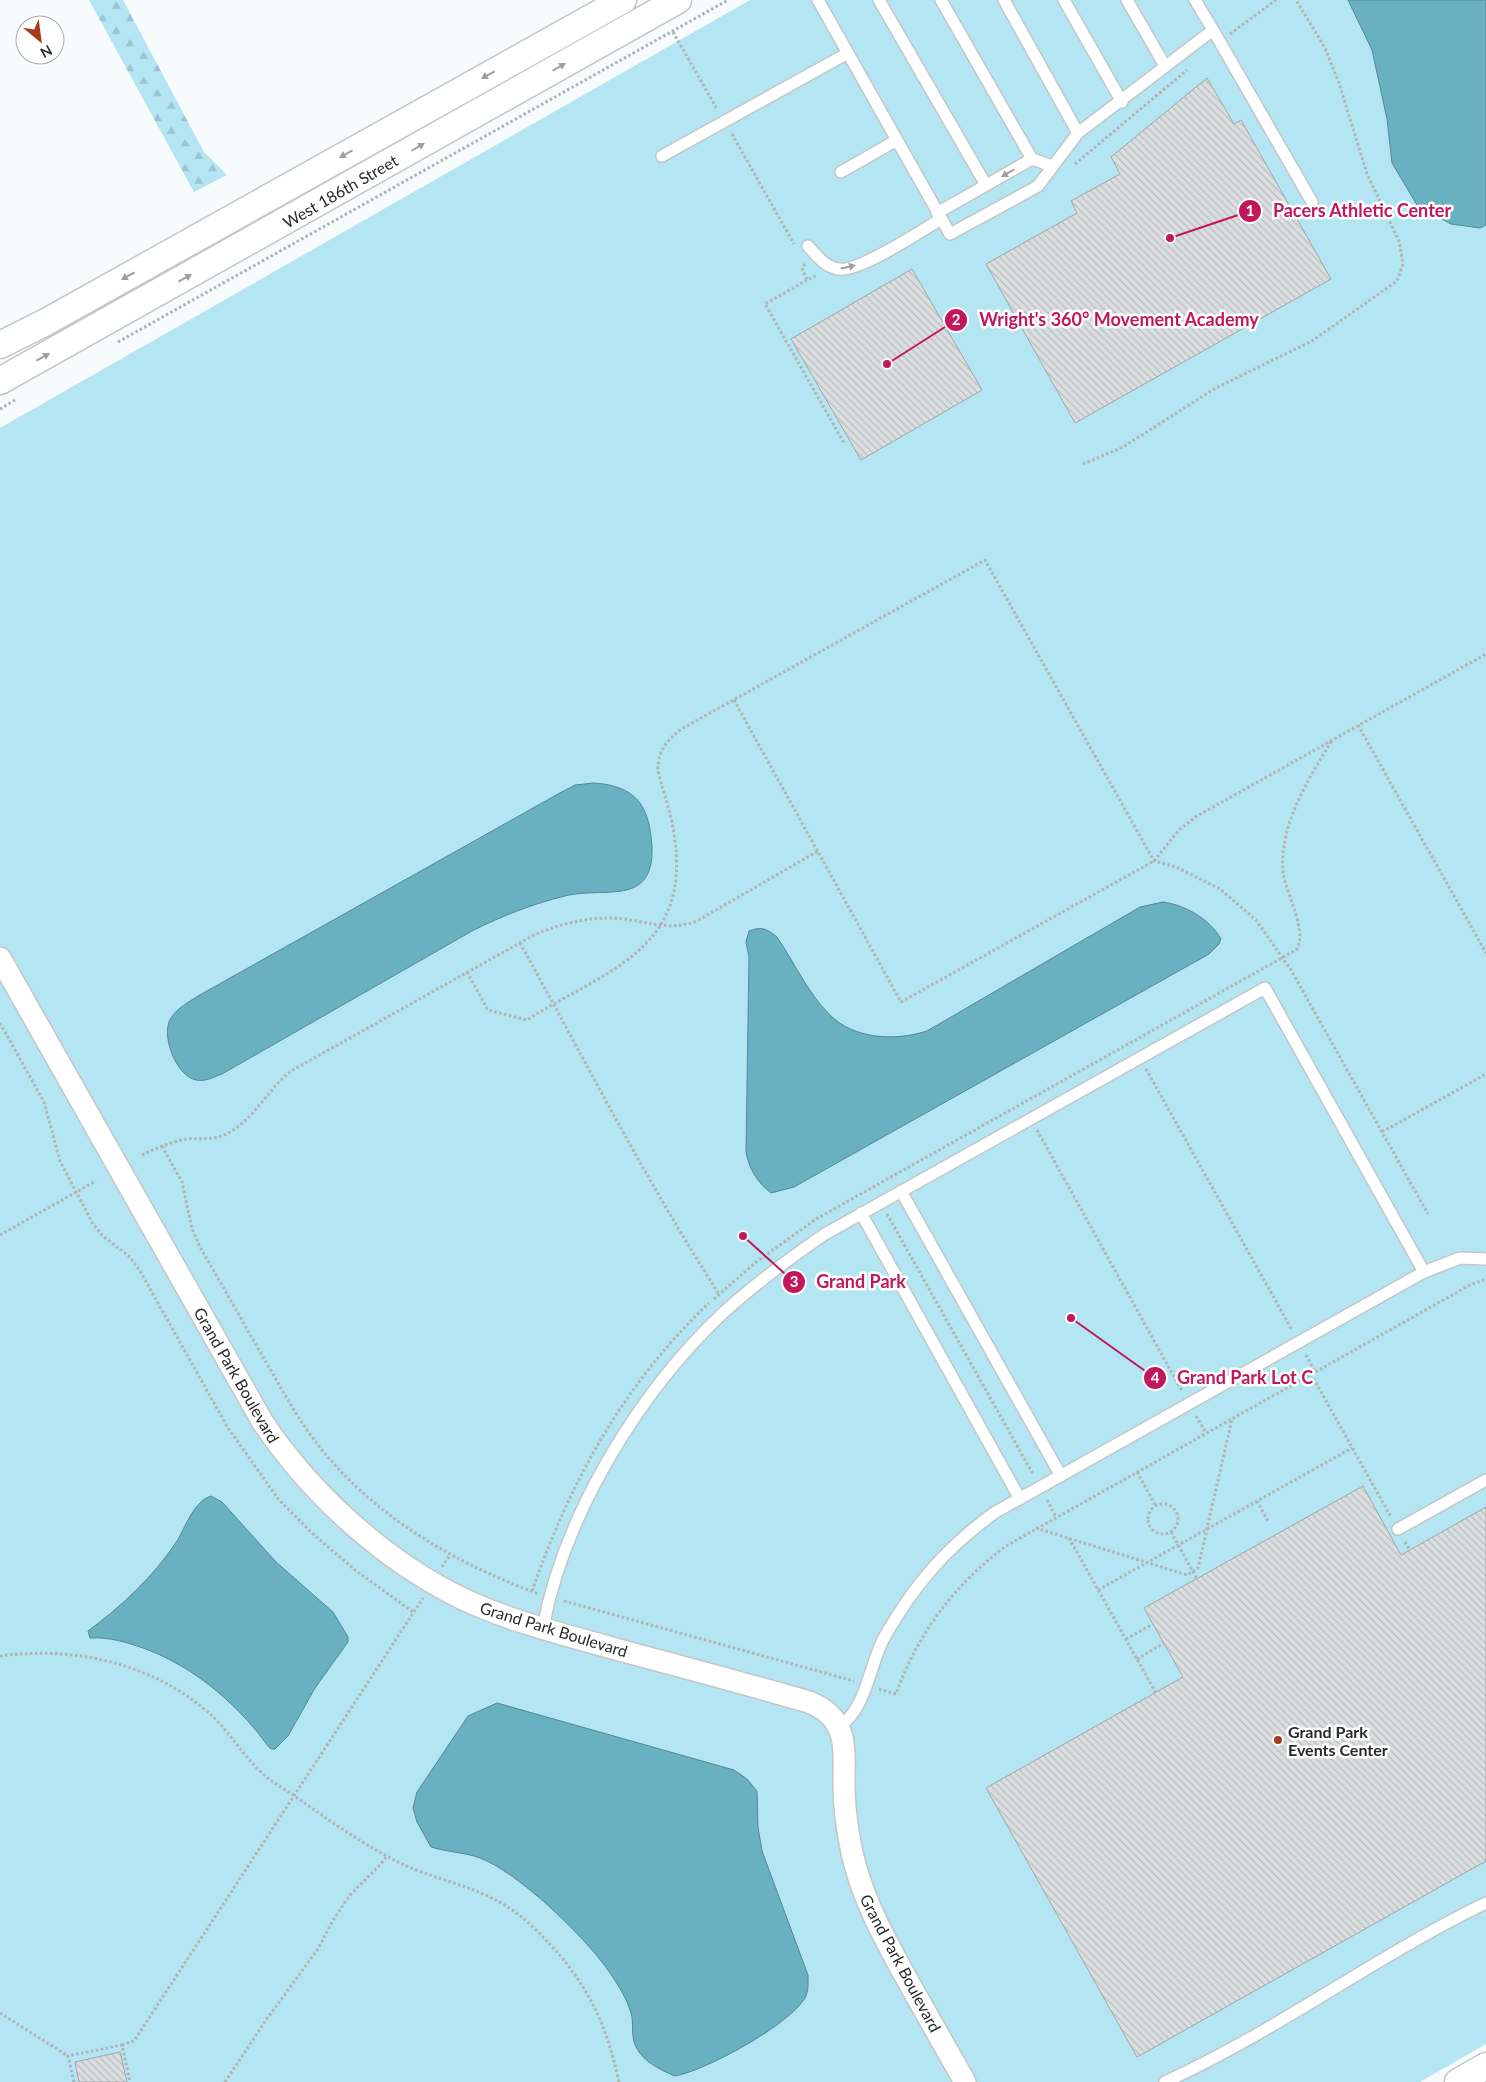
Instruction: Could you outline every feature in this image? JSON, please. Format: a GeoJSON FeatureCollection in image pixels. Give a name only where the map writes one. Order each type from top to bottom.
{"type":"FeatureCollection","features":[{"type":"Feature","properties":{"kind":"street","name":"West 186th Street"},"geometry":{"type":"LineString","coordinates":[[0,345],[46,322],[622,0]]}},
{"type":"Feature","properties":{"kind":"street","name":"West 186th Street"},"geometry":{"type":"LineString","coordinates":[[8,390],[678,0]]}},
{"type":"Feature","properties":{"kind":"street","name":"Grand Park Boulevard"},"geometry":{"type":"LineString","coordinates":[[0,958],[244,1390],[278,1445],[302,1475],[359,1531],[433,1583],[497,1614],[809,1702],[822,1707],[831,1715],[838,1727],[845,1748],[844,1786],[849,1838],[863,1891],[885,1939],[965,2082]]}},
{"type":"Feature","properties":{"kind":"street"},"geometry":{"type":"LineString","coordinates":[[1458,2082],[1486,2066]]}},
{"type":"Feature","properties":{"kind":"lane"},"geometry":{"type":"LineString","coordinates":[[879,0],[986,185]]}},
{"type":"Feature","properties":{"kind":"lane"},"geometry":{"type":"LineString","coordinates":[[941,0],[1032,159],[1052,166]]}},
{"type":"Feature","properties":{"kind":"lane"},"geometry":{"type":"LineString","coordinates":[[1004,0],[1078,133]]}},
{"type":"Feature","properties":{"kind":"lane"},"geometry":{"type":"LineString","coordinates":[[1064,0],[1122,102]]}},
{"type":"Feature","properties":{"kind":"lane"},"geometry":{"type":"LineString","coordinates":[[1127,0],[1165,66]]}},
{"type":"Feature","properties":{"kind":"lane"},"geometry":{"type":"LineString","coordinates":[[1195,0],[1312,202]]}},
{"type":"Feature","properties":{"kind":"lane"},"geometry":{"type":"LineString","coordinates":[[822,1],[848,53],[950,234],[1038,186],[1078,133],[1122,102],[1165,66],[1213,30]]}},
{"type":"Feature","properties":{"kind":"lane"},"geometry":{"type":"LineString","coordinates":[[662,156],[848,53]]}},
{"type":"Feature","properties":{"kind":"lane"},"geometry":{"type":"LineString","coordinates":[[840,172],[897,140]]}},
{"type":"Feature","properties":{"kind":"lane"},"geometry":{"type":"LineString","coordinates":[[808,246],[824,264],[840,269],[863,264],[986,185],[1032,159]]}},
{"type":"Feature","properties":{"kind":"lane"},"geometry":{"type":"LineString","coordinates":[[543,1628],[551,1590],[569,1541],[626,1432],[671,1370],[723,1313],[758,1283],[809,1245],[861,1213],[1265,988],[1424,1272]]}},
{"type":"Feature","properties":{"kind":"lane"},"geometry":{"type":"LineString","coordinates":[[901,1191],[1061,1476]]}},
{"type":"Feature","properties":{"kind":"lane"},"geometry":{"type":"LineString","coordinates":[[861,1213],[1020,1499]]}},
{"type":"Feature","properties":{"kind":"lane"},"geometry":{"type":"LineString","coordinates":[[838,1727],[854,1714],[883,1639],[913,1591],[931,1568],[966,1534],[994,1513],[1424,1272],[1460,1258],[1486,1259]]}},
{"type":"Feature","properties":{"kind":"lane"},"geometry":{"type":"LineString","coordinates":[[1398,1529],[1486,1480]]}},
{"type":"Feature","properties":{"kind":"lane"},"geometry":{"type":"LineString","coordinates":[[1165,2082],[1295,2012],[1362,1971],[1486,1903]]}},
{"type":"Feature","properties":{"kind":"path"},"geometry":{"type":"LineString","coordinates":[[112,346],[728,0]]}},
{"type":"Feature","properties":{"kind":"path"},"geometry":{"type":"LineString","coordinates":[[1220,43],[1276,0]]}},
{"type":"Feature","properties":{"kind":"path"},"geometry":{"type":"LineString","coordinates":[[1083,464],[1123,447],[1214,389],[1312,341],[1397,281],[1402,264],[1399,242],[1367,174],[1339,83],[1328,57],[1296,0]]}},
{"type":"Feature","properties":{"kind":"path"},"geometry":{"type":"LineString","coordinates":[[673,32],[795,247]]}},
{"type":"Feature","properties":{"kind":"path"},"geometry":{"type":"LineString","coordinates":[[1073,166],[1189,69]]}},
{"type":"Feature","properties":{"kind":"path"},"geometry":{"type":"LineString","coordinates":[[801,258],[807,265],[802,268],[807,280]]}},
{"type":"Feature","properties":{"kind":"path"},"geometry":{"type":"LineString","coordinates":[[819,271],[821,272],[765,304],[844,444]]}},
{"type":"Feature","properties":{"kind":"path"},"geometry":{"type":"LineString","coordinates":[[0,409],[8,390]]}},
{"type":"Feature","properties":{"kind":"path"},"geometry":{"type":"LineString","coordinates":[[467,972],[488,1010],[527,1020],[632,958],[652,938],[672,902],[676,856],[670,813],[658,771],[660,753],[666,743],[682,728],[985,560],[1154,861],[1176,867],[1220,888],[1256,920],[1291,970],[1428,1214]]}},
{"type":"Feature","properties":{"kind":"path"},"geometry":{"type":"LineString","coordinates":[[734,700],[901,1002],[1154,861],[1178,830],[1197,816],[1486,654]]}},
{"type":"Feature","properties":{"kind":"path"},"geometry":{"type":"LineString","coordinates":[[1358,725],[1486,953]]}},
{"type":"Feature","properties":{"kind":"path"},"geometry":{"type":"LineString","coordinates":[[142,1155],[182,1140],[216,1138],[230,1132],[252,1114],[270,1091],[291,1071],[467,972],[548,930],[587,920],[610,918],[659,925],[684,926],[697,921],[818,852]]}},
{"type":"Feature","properties":{"kind":"path"},"geometry":{"type":"LineString","coordinates":[[520,943],[696,1259],[720,1294]]}},
{"type":"Feature","properties":{"kind":"path"},"geometry":{"type":"LineString","coordinates":[[0,1023],[44,1102],[60,1161],[93,1224],[130,1257],[140,1271],[228,1428],[279,1500],[355,1570],[413,1612]]}},
{"type":"Feature","properties":{"kind":"path"},"geometry":{"type":"LineString","coordinates":[[1131,1042],[1299,1343],[1352,1448],[1410,1550]]}},
{"type":"Feature","properties":{"kind":"path"},"geometry":{"type":"LineString","coordinates":[[1382,1132],[1486,1074]]}},
{"type":"Feature","properties":{"kind":"path"},"geometry":{"type":"LineString","coordinates":[[1021,1103],[1206,1433]]}},
{"type":"Feature","properties":{"kind":"path"},"geometry":{"type":"LineString","coordinates":[[68,2056],[134,2041],[450,1555],[400,1522],[360,1491],[305,1427],[196,1239],[182,1182],[162,1146]]}},
{"type":"Feature","properties":{"kind":"path"},"geometry":{"type":"LineString","coordinates":[[0,1234],[96,1181]]}},
{"type":"Feature","properties":{"kind":"path"},"geometry":{"type":"LineString","coordinates":[[872,1187],[1056,1517]]}},
{"type":"Feature","properties":{"kind":"path"},"geometry":{"type":"LineString","coordinates":[[1036,1528],[1186,1574],[1192,1572],[1198,1568],[1232,1418]]}},
{"type":"Feature","properties":{"kind":"path"},"geometry":{"type":"LineString","coordinates":[[1098,1590],[1352,1448]]}},
{"type":"Feature","properties":{"kind":"path"},"geometry":{"type":"LineString","coordinates":[[1136,1472],[1156,1506]]}},
{"type":"Feature","properties":{"kind":"path"},"geometry":{"type":"LineString","coordinates":[[1257,1501],[1268,1521]]}},
{"type":"Feature","properties":{"kind":"path"},"geometry":{"type":"LineString","coordinates":[[1167,1505],[1175,1510],[1178,1521],[1170,1532],[1159,1534],[1150,1526],[1149,1515],[1156,1506],[1167,1505]]}},
{"type":"Feature","properties":{"kind":"path"},"geometry":{"type":"LineString","coordinates":[[1170,1532],[1197,1579]]}},
{"type":"Feature","properties":{"kind":"path"},"geometry":{"type":"LineString","coordinates":[[1069,1538],[1156,1692]]}},
{"type":"Feature","properties":{"kind":"path"},"geometry":{"type":"LineString","coordinates":[[1126,1639],[1153,1624]]}},
{"type":"Feature","properties":{"kind":"path"},"geometry":{"type":"LineString","coordinates":[[1137,1659],[1164,1644]]}},
{"type":"Feature","properties":{"kind":"path"},"geometry":{"type":"LineString","coordinates":[[0,1656],[33,1652],[64,1653],[118,1664],[150,1676],[177,1690],[204,1709],[256,1768],[386,1856],[415,1869],[492,1897],[533,1927],[562,1958],[588,1991],[607,2037],[619,2082]]}},
{"type":"Feature","properties":{"kind":"path"},"geometry":{"type":"LineString","coordinates":[[225,2082],[266,2020],[318,1949],[332,1922],[349,1896],[380,1865],[386,1856]]}},
{"type":"Feature","properties":{"kind":"path"},"geometry":{"type":"LineString","coordinates":[[0,2012],[68,2056],[74,2082]]}},
{"type":"Feature","properties":{"kind":"path"},"geometry":{"type":"LineString","coordinates":[[122,2045],[130,2082]]}},
{"type":"Feature","properties":{"kind":"green space"},"geometry":{"type":"Polygon","coordinates":[[[89,0],[123,0],[204,152],[227,175],[194,192],[89,0]]]}},
{"type":"Feature","properties":{"kind":"green space"},"geometry":{"type":"Polygon","coordinates":[[[750,0],[1486,0],[1486,2044],[1420,2082],[0,2082],[0,428],[750,0]]]}},
{"type":"Feature","properties":{"kind":"shaded area"},"geometry":{"type":"Polygon","coordinates":[[[1348,0],[1486,0],[1486,225],[1480,228],[1451,224],[1417,205],[1392,163],[1387,119],[1372,50],[1348,0]]]}},
{"type":"Feature","properties":{"kind":"shaded area"},"geometry":{"type":"Polygon","coordinates":[[[606,784],[625,790],[636,798],[646,813],[652,841],[650,866],[645,879],[635,887],[624,891],[565,896],[495,920],[472,931],[213,1078],[196,1080],[189,1077],[176,1063],[169,1044],[168,1025],[174,1014],[187,1003],[558,794],[575,785],[606,784]]]}},
{"type":"Feature","properties":{"kind":"shaded area"},"geometry":{"type":"Polygon","coordinates":[[[1163,902],[1180,906],[1204,919],[1221,939],[1219,944],[1209,954],[794,1187],[771,1193],[754,1175],[746,1152],[749,957],[746,942],[749,931],[764,929],[777,937],[814,997],[839,1023],[863,1033],[889,1037],[927,1031],[1140,907],[1163,902]]]}},
{"type":"Feature","properties":{"kind":"shaded area"},"geometry":{"type":"Polygon","coordinates":[[[211,1496],[222,1502],[276,1562],[333,1612],[348,1637],[348,1642],[315,1688],[288,1736],[275,1749],[271,1749],[230,1703],[190,1671],[175,1662],[137,1646],[111,1639],[90,1638],[88,1631],[125,1601],[148,1578],[177,1541],[195,1508],[211,1496]]]}},
{"type":"Feature","properties":{"kind":"shaded area"},"geometry":{"type":"Polygon","coordinates":[[[497,1703],[734,1770],[747,1779],[757,1791],[758,1827],[762,1851],[808,1975],[805,1998],[796,2009],[765,2033],[726,2056],[689,2072],[675,2076],[668,2073],[648,2062],[638,2051],[633,2036],[631,2012],[620,1988],[604,1964],[556,1913],[520,1882],[487,1861],[431,1847],[417,1822],[413,1808],[417,1792],[468,1716],[497,1703]]]}},
{"type":"Feature","properties":{"kind":"building"},"geometry":{"type":"Polygon","coordinates":[[[1207,78],[1234,124],[1241,120],[1331,279],[1075,423],[986,264],[1077,213],[1071,201],[1120,174],[1111,157],[1207,78]]]}},
{"type":"Feature","properties":{"kind":"building"},"geometry":{"type":"Polygon","coordinates":[[[912,269],[982,390],[861,460],[791,339],[912,269]]]}},
{"type":"Feature","properties":{"kind":"building","name":"Grand Park Events Center"},"geometry":{"type":"Polygon","coordinates":[[[1363,1486],[1401,1555],[1486,1507],[1486,1861],[1137,2057],[986,1788],[1183,1677],[1144,1608],[1363,1486]]]}},
{"type":"Feature","properties":{"kind":"building"},"geometry":{"type":"Polygon","coordinates":[[[120,2052],[127,2082],[79,2082],[75,2062],[120,2052]]]}},
{"type":"Feature","properties":{"kind":"place","name":"Pacers Athletic Center"},"geometry":{"type":"Point","coordinates":[1170,238]}},
{"type":"Feature","properties":{"kind":"place","name":"Wright's 360° Movement Academy"},"geometry":{"type":"Point","coordinates":[887,364]}},
{"type":"Feature","properties":{"kind":"place","name":"Grand Park"},"geometry":{"type":"Point","coordinates":[743,1236]}},
{"type":"Feature","properties":{"kind":"place","name":"Grand Park Lot C"},"geometry":{"type":"Point","coordinates":[1071,1318]}},
{"type":"Feature","properties":{"kind":"place","name":"Grand Park Events Center"},"geometry":{"type":"Point","coordinates":[1278,1740]}}]}
